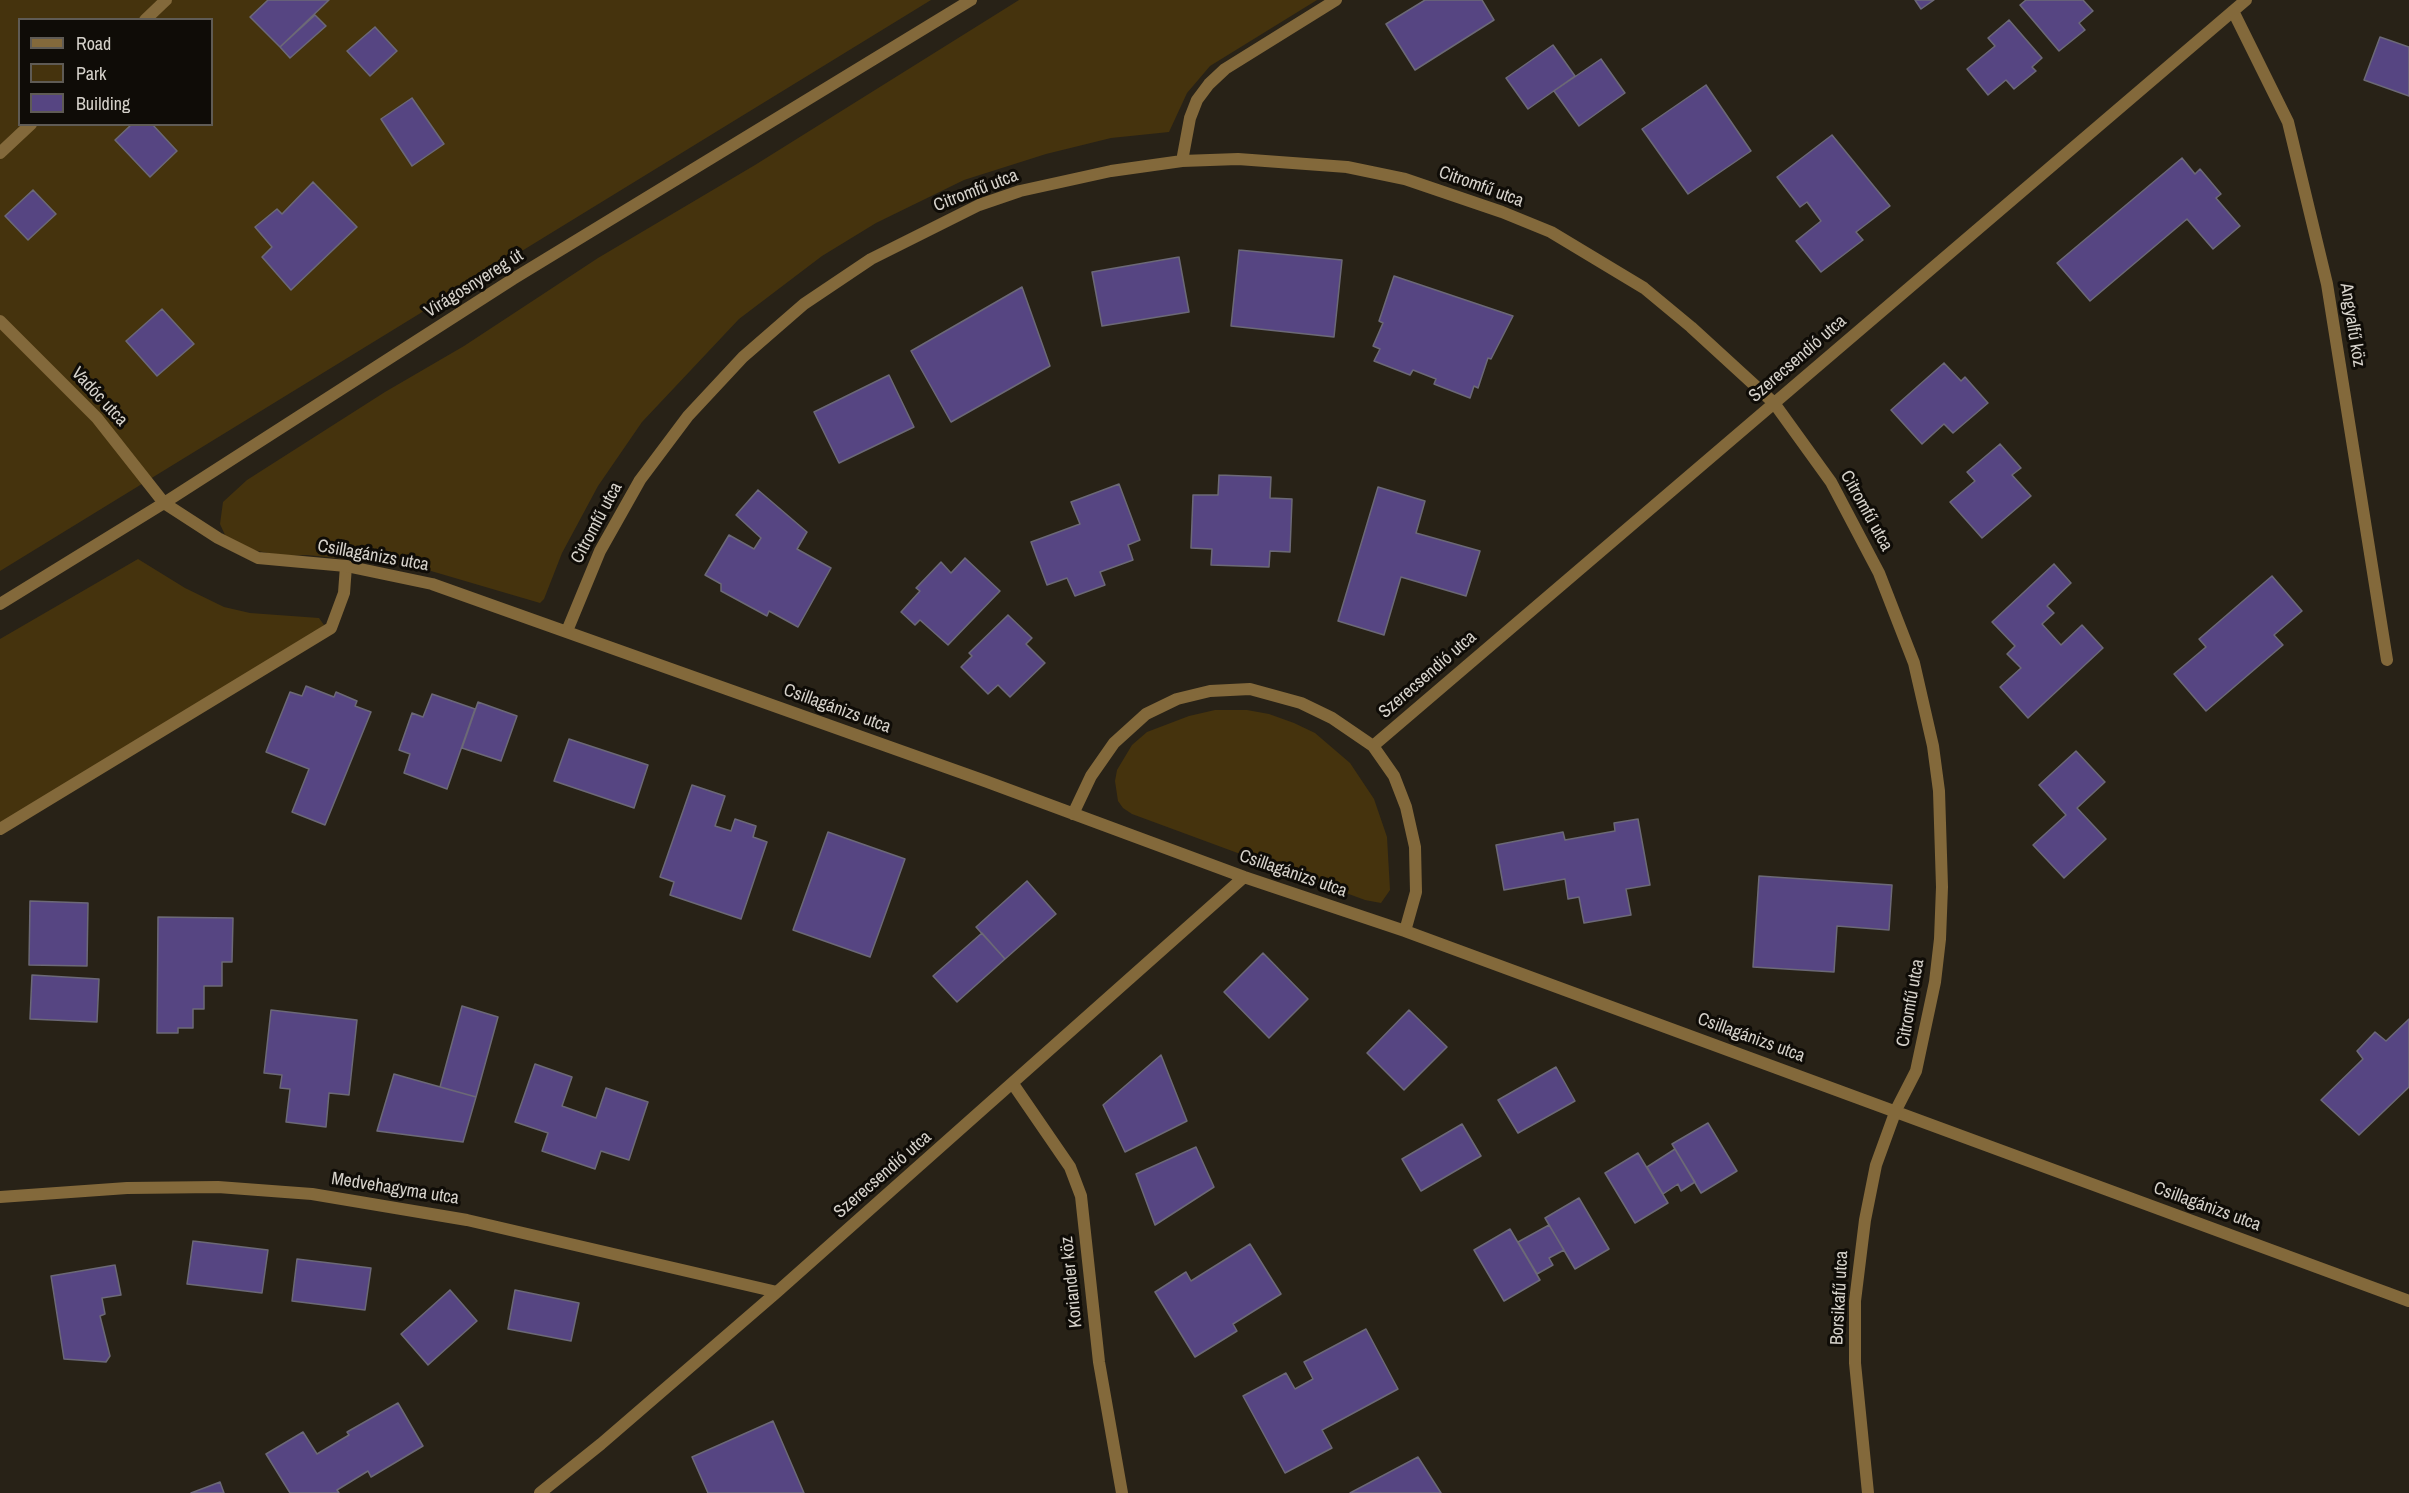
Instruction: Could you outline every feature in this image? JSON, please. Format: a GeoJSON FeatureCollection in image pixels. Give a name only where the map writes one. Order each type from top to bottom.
{"type":"FeatureCollection","features":[{"type":"Feature","properties":{"kind":"street"},"geometry":{"type":"LineString","coordinates":[[147,18],[166,0]]}},
{"type":"Feature","properties":{"kind":"street","name":"Virágosnyereg út"},"geometry":{"type":"LineString","coordinates":[[0,604],[164,503],[513,279],[971,0]]}},
{"type":"Feature","properties":{"kind":"street"},"geometry":{"type":"LineString","coordinates":[[1182,161],[1190,118],[1209,84],[1225,69],[1336,0]]}},
{"type":"Feature","properties":{"kind":"street","name":"Szerecsendió utca"},"geometry":{"type":"LineString","coordinates":[[1373,746],[2246,0]]}},
{"type":"Feature","properties":{"kind":"street","name":"Angyalfű köz"},"geometry":{"type":"LineString","coordinates":[[2233,11],[2288,122],[2327,284],[2387,660]]}},
{"type":"Feature","properties":{"kind":"street"},"geometry":{"type":"LineString","coordinates":[[0,153],[29,126]]}},
{"type":"Feature","properties":{"kind":"street","name":"Citromfű utca"},"geometry":{"type":"LineString","coordinates":[[567,631],[600,551],[640,480],[688,416],[743,357],[804,304],[871,259],[979,205],[1020,191],[1071,179],[1182,161],[1238,159],[1347,167],[1405,179],[1502,212],[1551,232],[1644,288],[1691,327],[1774,403],[1831,482],[1879,573],[1914,663],[1934,746],[1941,844],[1940,939],[1935,982],[1917,1071],[1896,1110]]}},
{"type":"Feature","properties":{"kind":"street","name":"Vadóc utca"},"geometry":{"type":"LineString","coordinates":[[0,321],[97,418],[164,503]]}},
{"type":"Feature","properties":{"kind":"street","name":"Csillagánizs utca"},"geometry":{"type":"LineString","coordinates":[[164,503],[218,538],[258,558],[346,566],[432,584],[1073,814],[1244,878],[1405,931],[1896,1110],[2409,1301]]}},
{"type":"Feature","properties":{"kind":"street"},"geometry":{"type":"LineString","coordinates":[[0,829],[331,628],[344,593],[346,566]]}},
{"type":"Feature","properties":{"kind":"street"},"geometry":{"type":"LineString","coordinates":[[1073,814],[1091,776],[1122,735],[1146,714],[1177,699],[1210,691],[1250,689],[1301,704],[1332,718],[1373,746],[1394,776],[1406,807],[1415,847],[1416,892],[1405,931]]}},
{"type":"Feature","properties":{"kind":"street","name":"Szerecsendió utca"},"geometry":{"type":"LineString","coordinates":[[540,1493],[601,1444],[777,1292],[1244,878]]}},
{"type":"Feature","properties":{"kind":"street","name":"Koriander köz"},"geometry":{"type":"LineString","coordinates":[[1012,1084],[1070,1167],[1081,1196],[1099,1362],[1122,1493]]}},
{"type":"Feature","properties":{"kind":"street","name":"Borsikafű utca"},"geometry":{"type":"LineString","coordinates":[[1868,1493],[1855,1363],[1855,1301],[1865,1220],[1876,1165],[1896,1110]]}},
{"type":"Feature","properties":{"kind":"street","name":"Medvehagyma utca"},"geometry":{"type":"LineString","coordinates":[[0,1197],[127,1188],[218,1187],[312,1194],[467,1220],[777,1292]]}},
{"type":"Feature","properties":{"kind":"green space"},"geometry":{"type":"Polygon","coordinates":[[[0,0],[931,0],[0,571],[0,0]]]}},
{"type":"Feature","properties":{"kind":"green space"},"geometry":{"type":"Polygon","coordinates":[[[1019,0],[1317,0],[1210,66],[1187,93],[1169,132],[1111,138],[1046,154],[964,180],[876,223],[822,256],[739,319],[642,422],[598,486],[562,553],[544,599],[540,603],[414,566],[307,555],[283,556],[243,548],[225,535],[220,524],[223,502],[247,480],[385,392],[464,346],[598,258],[755,165],[1019,0]]]}},
{"type":"Feature","properties":{"kind":"green space"},"geometry":{"type":"Polygon","coordinates":[[[138,559],[185,588],[224,607],[250,613],[319,618],[324,625],[313,635],[0,826],[0,639],[138,559]]]}},
{"type":"Feature","properties":{"kind":"green space"},"geometry":{"type":"Polygon","coordinates":[[[1215,710],[1247,710],[1269,714],[1294,723],[1315,733],[1350,763],[1374,799],[1387,837],[1390,890],[1381,903],[1365,900],[1132,814],[1123,808],[1118,801],[1115,781],[1117,770],[1132,745],[1147,732],[1189,716],[1215,710]]]}},
{"type":"Feature","properties":{"kind":"building"},"geometry":{"type":"Polygon","coordinates":[[[268,0],[329,0],[280,47],[250,17],[268,0]]]}},
{"type":"Feature","properties":{"kind":"building"},"geometry":{"type":"Polygon","coordinates":[[[1425,0],[1482,0],[1494,20],[1415,70],[1386,24],[1425,0]]]}},
{"type":"Feature","properties":{"kind":"building"},"geometry":{"type":"Polygon","coordinates":[[[1915,0],[1934,0],[1921,9],[1915,0]]]}},
{"type":"Feature","properties":{"kind":"building"},"geometry":{"type":"Polygon","coordinates":[[[2026,0],[2083,0],[2093,11],[2079,23],[2085,30],[2059,51],[2020,5],[2026,0]]]}},
{"type":"Feature","properties":{"kind":"building"},"geometry":{"type":"Polygon","coordinates":[[[315,15],[326,26],[290,58],[280,47],[315,15]]]}},
{"type":"Feature","properties":{"kind":"building"},"geometry":{"type":"Polygon","coordinates":[[[2009,20],[2042,58],[2032,67],[2036,71],[2014,89],[2006,80],[1988,95],[1967,69],[1995,46],[1988,38],[2009,20]]]}},
{"type":"Feature","properties":{"kind":"building"},"geometry":{"type":"Polygon","coordinates":[[[375,27],[397,51],[370,76],[347,51],[375,27]]]}},
{"type":"Feature","properties":{"kind":"building"},"geometry":{"type":"Polygon","coordinates":[[[2380,37],[2409,47],[2409,96],[2364,80],[2380,37]]]}},
{"type":"Feature","properties":{"kind":"building"},"geometry":{"type":"Polygon","coordinates":[[[1553,45],[1575,76],[1528,109],[1506,78],[1553,45]]]}},
{"type":"Feature","properties":{"kind":"building"},"geometry":{"type":"Polygon","coordinates":[[[1601,59],[1625,93],[1579,126],[1554,91],[1601,59]]]}},
{"type":"Feature","properties":{"kind":"building"},"geometry":{"type":"Polygon","coordinates":[[[1706,85],[1751,151],[1688,194],[1642,129],[1706,85]]]}},
{"type":"Feature","properties":{"kind":"building"},"geometry":{"type":"Polygon","coordinates":[[[412,98],[444,144],[412,166],[381,119],[412,98]]]}},
{"type":"Feature","properties":{"kind":"building"},"geometry":{"type":"Polygon","coordinates":[[[130,126],[154,126],[177,151],[150,177],[115,140],[130,126]]]}},
{"type":"Feature","properties":{"kind":"building"},"geometry":{"type":"Polygon","coordinates":[[[1832,135],[1890,206],[1856,232],[1863,240],[1821,272],[1796,241],[1821,221],[1807,202],[1800,207],[1777,177],[1832,135]]]}},
{"type":"Feature","properties":{"kind":"building"},"geometry":{"type":"Polygon","coordinates":[[[2182,158],[2195,174],[2200,169],[2221,194],[2216,198],[2240,226],[2213,249],[2187,219],[2090,301],[2057,263],[2182,158]]]}},
{"type":"Feature","properties":{"kind":"building"},"geometry":{"type":"Polygon","coordinates":[[[313,182],[357,227],[291,290],[262,257],[272,247],[255,227],[277,209],[282,214],[313,182]]]}},
{"type":"Feature","properties":{"kind":"building"},"geometry":{"type":"Polygon","coordinates":[[[33,190],[56,214],[28,240],[5,216],[33,190]]]}},
{"type":"Feature","properties":{"kind":"building"},"geometry":{"type":"Polygon","coordinates":[[[1239,250],[1342,260],[1334,337],[1231,326],[1239,250]]]}},
{"type":"Feature","properties":{"kind":"building"},"geometry":{"type":"Polygon","coordinates":[[[1179,257],[1189,312],[1102,326],[1092,272],[1179,257]]]}},
{"type":"Feature","properties":{"kind":"building"},"geometry":{"type":"Polygon","coordinates":[[[1394,276],[1513,316],[1491,359],[1488,358],[1478,388],[1474,386],[1470,398],[1434,384],[1436,379],[1413,370],[1410,375],[1374,361],[1380,349],[1373,346],[1383,323],[1379,321],[1394,276]]]}},
{"type":"Feature","properties":{"kind":"building"},"geometry":{"type":"Polygon","coordinates":[[[1022,287],[1050,366],[951,422],[911,351],[1022,287]]]}},
{"type":"Feature","properties":{"kind":"building"},"geometry":{"type":"Polygon","coordinates":[[[162,309],[194,344],[157,376],[126,341],[162,309]]]}},
{"type":"Feature","properties":{"kind":"building"},"geometry":{"type":"Polygon","coordinates":[[[1944,363],[1961,381],[1965,377],[1988,403],[1953,433],[1944,424],[1922,444],[1891,410],[1944,363]]]}},
{"type":"Feature","properties":{"kind":"building"},"geometry":{"type":"Polygon","coordinates":[[[889,375],[914,427],[839,463],[814,412],[889,375]]]}},
{"type":"Feature","properties":{"kind":"building"},"geometry":{"type":"Polygon","coordinates":[[[2000,444],[2021,468],[2012,475],[2031,496],[1982,538],[1950,502],[1975,481],[1967,472],[2000,444]]]}},
{"type":"Feature","properties":{"kind":"building"},"geometry":{"type":"Polygon","coordinates":[[[1219,475],[1271,477],[1270,498],[1292,499],[1290,552],[1270,551],[1269,567],[1211,565],[1212,549],[1191,548],[1193,495],[1218,495],[1219,475]]]}},
{"type":"Feature","properties":{"kind":"building"},"geometry":{"type":"Polygon","coordinates":[[[1119,484],[1140,540],[1128,545],[1133,560],[1100,572],[1105,585],[1075,596],[1067,578],[1047,585],[1031,542],[1080,524],[1071,502],[1119,484]]]}},
{"type":"Feature","properties":{"kind":"building"},"geometry":{"type":"Polygon","coordinates":[[[1378,487],[1425,501],[1416,533],[1480,551],[1466,596],[1401,577],[1384,635],[1338,621],[1378,487]]]}},
{"type":"Feature","properties":{"kind":"building"},"geometry":{"type":"Polygon","coordinates":[[[758,490],[807,532],[797,549],[831,568],[798,627],[769,611],[767,616],[721,591],[721,584],[705,575],[729,535],[754,549],[761,538],[736,515],[758,490]]]}},
{"type":"Feature","properties":{"kind":"building"},"geometry":{"type":"Polygon","coordinates":[[[965,558],[1000,591],[948,645],[920,620],[915,625],[901,612],[920,591],[916,588],[941,562],[951,573],[965,558]]]}},
{"type":"Feature","properties":{"kind":"building"},"geometry":{"type":"Polygon","coordinates":[[[2054,564],[2071,583],[2047,606],[2054,613],[2042,624],[2061,645],[2082,625],[2103,648],[2028,718],[2000,687],[2021,668],[2007,654],[2015,646],[1992,622],[2054,564]]]}},
{"type":"Feature","properties":{"kind":"building"},"geometry":{"type":"Polygon","coordinates":[[[2272,576],[2302,611],[2274,635],[2283,645],[2206,711],[2174,674],[2206,647],[2199,639],[2272,576]]]}},
{"type":"Feature","properties":{"kind":"building"},"geometry":{"type":"Polygon","coordinates":[[[1008,615],[1032,638],[1026,644],[1045,663],[1010,697],[998,685],[988,694],[961,667],[972,656],[969,653],[1008,615]]]}},
{"type":"Feature","properties":{"kind":"building"},"geometry":{"type":"Polygon","coordinates":[[[306,686],[334,697],[336,692],[357,701],[355,706],[371,712],[325,825],[292,812],[309,769],[266,752],[290,692],[302,696],[306,686]]]}},
{"type":"Feature","properties":{"kind":"building"},"geometry":{"type":"Polygon","coordinates":[[[432,694],[475,709],[447,789],[404,773],[410,754],[399,750],[412,713],[423,717],[432,694]]]}},
{"type":"Feature","properties":{"kind":"building"},"geometry":{"type":"Polygon","coordinates":[[[478,702],[517,716],[501,761],[462,748],[478,702]]]}},
{"type":"Feature","properties":{"kind":"building"},"geometry":{"type":"Polygon","coordinates":[[[569,739],[648,765],[634,808],[554,781],[569,739]]]}},
{"type":"Feature","properties":{"kind":"building"},"geometry":{"type":"Polygon","coordinates":[[[2076,751],[2105,782],[2077,808],[2106,839],[2064,878],[2033,845],[2066,815],[2039,785],[2076,751]]]}},
{"type":"Feature","properties":{"kind":"building"},"geometry":{"type":"Polygon","coordinates":[[[692,785],[725,796],[715,826],[731,831],[735,819],[756,826],[753,837],[767,842],[741,919],[670,895],[674,882],[660,877],[692,785]]]}},
{"type":"Feature","properties":{"kind":"building"},"geometry":{"type":"Polygon","coordinates":[[[1638,819],[1650,885],[1626,889],[1631,915],[1584,923],[1579,897],[1568,899],[1565,879],[1504,890],[1496,845],[1563,832],[1565,840],[1615,831],[1614,823],[1638,819]]]}},
{"type":"Feature","properties":{"kind":"building"},"geometry":{"type":"Polygon","coordinates":[[[828,832],[905,859],[870,957],[793,930],[828,832]]]}},
{"type":"Feature","properties":{"kind":"building"},"geometry":{"type":"Polygon","coordinates":[[[1759,876],[1892,885],[1889,930],[1837,926],[1834,972],[1753,967],[1759,876]]]}},
{"type":"Feature","properties":{"kind":"building"},"geometry":{"type":"Polygon","coordinates":[[[1027,881],[1056,914],[1005,959],[976,927],[1027,881]]]}},
{"type":"Feature","properties":{"kind":"building"},"geometry":{"type":"Polygon","coordinates":[[[30,901],[88,903],[87,966],[29,965],[30,901]]]}},
{"type":"Feature","properties":{"kind":"building"},"geometry":{"type":"Polygon","coordinates":[[[158,917],[233,918],[232,962],[222,962],[222,986],[204,986],[204,1009],[193,1009],[193,1028],[178,1028],[178,1033],[157,1033],[158,917]]]}},
{"type":"Feature","properties":{"kind":"building"},"geometry":{"type":"Polygon","coordinates":[[[982,933],[1005,959],[957,1002],[933,976],[982,933]]]}},
{"type":"Feature","properties":{"kind":"building"},"geometry":{"type":"Polygon","coordinates":[[[1263,953],[1308,999],[1269,1038],[1224,992],[1263,953]]]}},
{"type":"Feature","properties":{"kind":"building"},"geometry":{"type":"Polygon","coordinates":[[[32,975],[99,979],[97,1022],[30,1019],[32,975]]]}},
{"type":"Feature","properties":{"kind":"building"},"geometry":{"type":"Polygon","coordinates":[[[462,1006],[498,1017],[476,1097],[440,1087],[462,1006]]]}},
{"type":"Feature","properties":{"kind":"building"},"geometry":{"type":"Polygon","coordinates":[[[271,1010],[357,1020],[349,1095],[329,1093],[326,1127],[286,1122],[290,1089],[280,1088],[282,1075],[264,1073],[271,1010]]]}},
{"type":"Feature","properties":{"kind":"building"},"geometry":{"type":"Polygon","coordinates":[[[1409,1010],[1447,1047],[1404,1090],[1367,1053],[1409,1010]]]}},
{"type":"Feature","properties":{"kind":"building"},"geometry":{"type":"Polygon","coordinates":[[[2409,1019],[2409,1087],[2359,1135],[2321,1100],[2363,1059],[2357,1051],[2375,1032],[2386,1041],[2409,1019]]]}},
{"type":"Feature","properties":{"kind":"building"},"geometry":{"type":"Polygon","coordinates":[[[1161,1055],[1187,1121],[1125,1152],[1103,1105],[1161,1055]]]}},
{"type":"Feature","properties":{"kind":"building"},"geometry":{"type":"Polygon","coordinates":[[[535,1064],[572,1077],[562,1106],[596,1118],[606,1088],[648,1102],[629,1160],[601,1151],[595,1169],[542,1151],[548,1133],[515,1122],[535,1064]]]}},
{"type":"Feature","properties":{"kind":"building"},"geometry":{"type":"Polygon","coordinates":[[[1556,1067],[1575,1101],[1518,1133],[1498,1100],[1556,1067]]]}},
{"type":"Feature","properties":{"kind":"building"},"geometry":{"type":"Polygon","coordinates":[[[394,1074],[476,1097],[463,1142],[377,1131],[394,1074]]]}},
{"type":"Feature","properties":{"kind":"building"},"geometry":{"type":"Polygon","coordinates":[[[1708,1123],[1737,1171],[1701,1193],[1672,1144],[1708,1123]]]}},
{"type":"Feature","properties":{"kind":"building"},"geometry":{"type":"Polygon","coordinates":[[[1462,1124],[1481,1156],[1421,1191],[1402,1159],[1462,1124]]]}},
{"type":"Feature","properties":{"kind":"building"},"geometry":{"type":"Polygon","coordinates":[[[1196,1147],[1214,1187],[1155,1225],[1136,1174],[1196,1147]]]}},
{"type":"Feature","properties":{"kind":"building"},"geometry":{"type":"Polygon","coordinates":[[[1675,1149],[1695,1182],[1681,1191],[1678,1184],[1663,1194],[1647,1167],[1675,1149]]]}},
{"type":"Feature","properties":{"kind":"building"},"geometry":{"type":"Polygon","coordinates":[[[1638,1153],[1668,1203],[1635,1223],[1605,1173],[1638,1153]]]}},
{"type":"Feature","properties":{"kind":"building"},"geometry":{"type":"Polygon","coordinates":[[[1579,1198],[1609,1249],[1575,1269],[1545,1218],[1579,1198]]]}},
{"type":"Feature","properties":{"kind":"building"},"geometry":{"type":"Polygon","coordinates":[[[1549,1225],[1564,1250],[1549,1258],[1553,1265],[1537,1274],[1518,1242],[1549,1225]]]}},
{"type":"Feature","properties":{"kind":"building"},"geometry":{"type":"Polygon","coordinates":[[[1510,1229],[1540,1280],[1504,1301],[1474,1250],[1510,1229]]]}},
{"type":"Feature","properties":{"kind":"building"},"geometry":{"type":"Polygon","coordinates":[[[193,1241],[268,1250],[262,1293],[187,1284],[193,1241]]]}},
{"type":"Feature","properties":{"kind":"building"},"geometry":{"type":"Polygon","coordinates":[[[1250,1244],[1281,1294],[1233,1324],[1237,1331],[1195,1357],[1155,1292],[1186,1272],[1191,1281],[1250,1244]]]}},
{"type":"Feature","properties":{"kind":"building"},"geometry":{"type":"Polygon","coordinates":[[[297,1259],[371,1268],[365,1310],[292,1301],[297,1259]]]}},
{"type":"Feature","properties":{"kind":"building"},"geometry":{"type":"Polygon","coordinates":[[[115,1265],[121,1295],[102,1298],[105,1314],[100,1316],[110,1356],[106,1362],[64,1359],[51,1276],[115,1265]]]}},
{"type":"Feature","properties":{"kind":"building"},"geometry":{"type":"Polygon","coordinates":[[[450,1290],[477,1321],[428,1365],[401,1334],[450,1290]]]}},
{"type":"Feature","properties":{"kind":"building"},"geometry":{"type":"Polygon","coordinates":[[[515,1290],[579,1303],[571,1341],[508,1329],[515,1290]]]}},
{"type":"Feature","properties":{"kind":"building"},"geometry":{"type":"Polygon","coordinates":[[[1366,1329],[1398,1389],[1322,1430],[1332,1448],[1285,1473],[1243,1396],[1286,1373],[1295,1389],[1313,1379],[1304,1362],[1366,1329]]]}},
{"type":"Feature","properties":{"kind":"building"},"geometry":{"type":"Polygon","coordinates":[[[398,1403],[423,1446],[371,1477],[368,1471],[337,1490],[339,1493],[290,1493],[266,1454],[303,1432],[317,1454],[349,1435],[347,1432],[398,1403]]]}},
{"type":"Feature","properties":{"kind":"building"},"geometry":{"type":"Polygon","coordinates":[[[773,1421],[804,1493],[708,1493],[692,1457],[773,1421]]]}},
{"type":"Feature","properties":{"kind":"building"},"geometry":{"type":"Polygon","coordinates":[[[1418,1457],[1441,1493],[1350,1493],[1418,1457]]]}},
{"type":"Feature","properties":{"kind":"building"},"geometry":{"type":"Polygon","coordinates":[[[220,1482],[224,1493],[191,1493],[220,1482]]]}}]}
